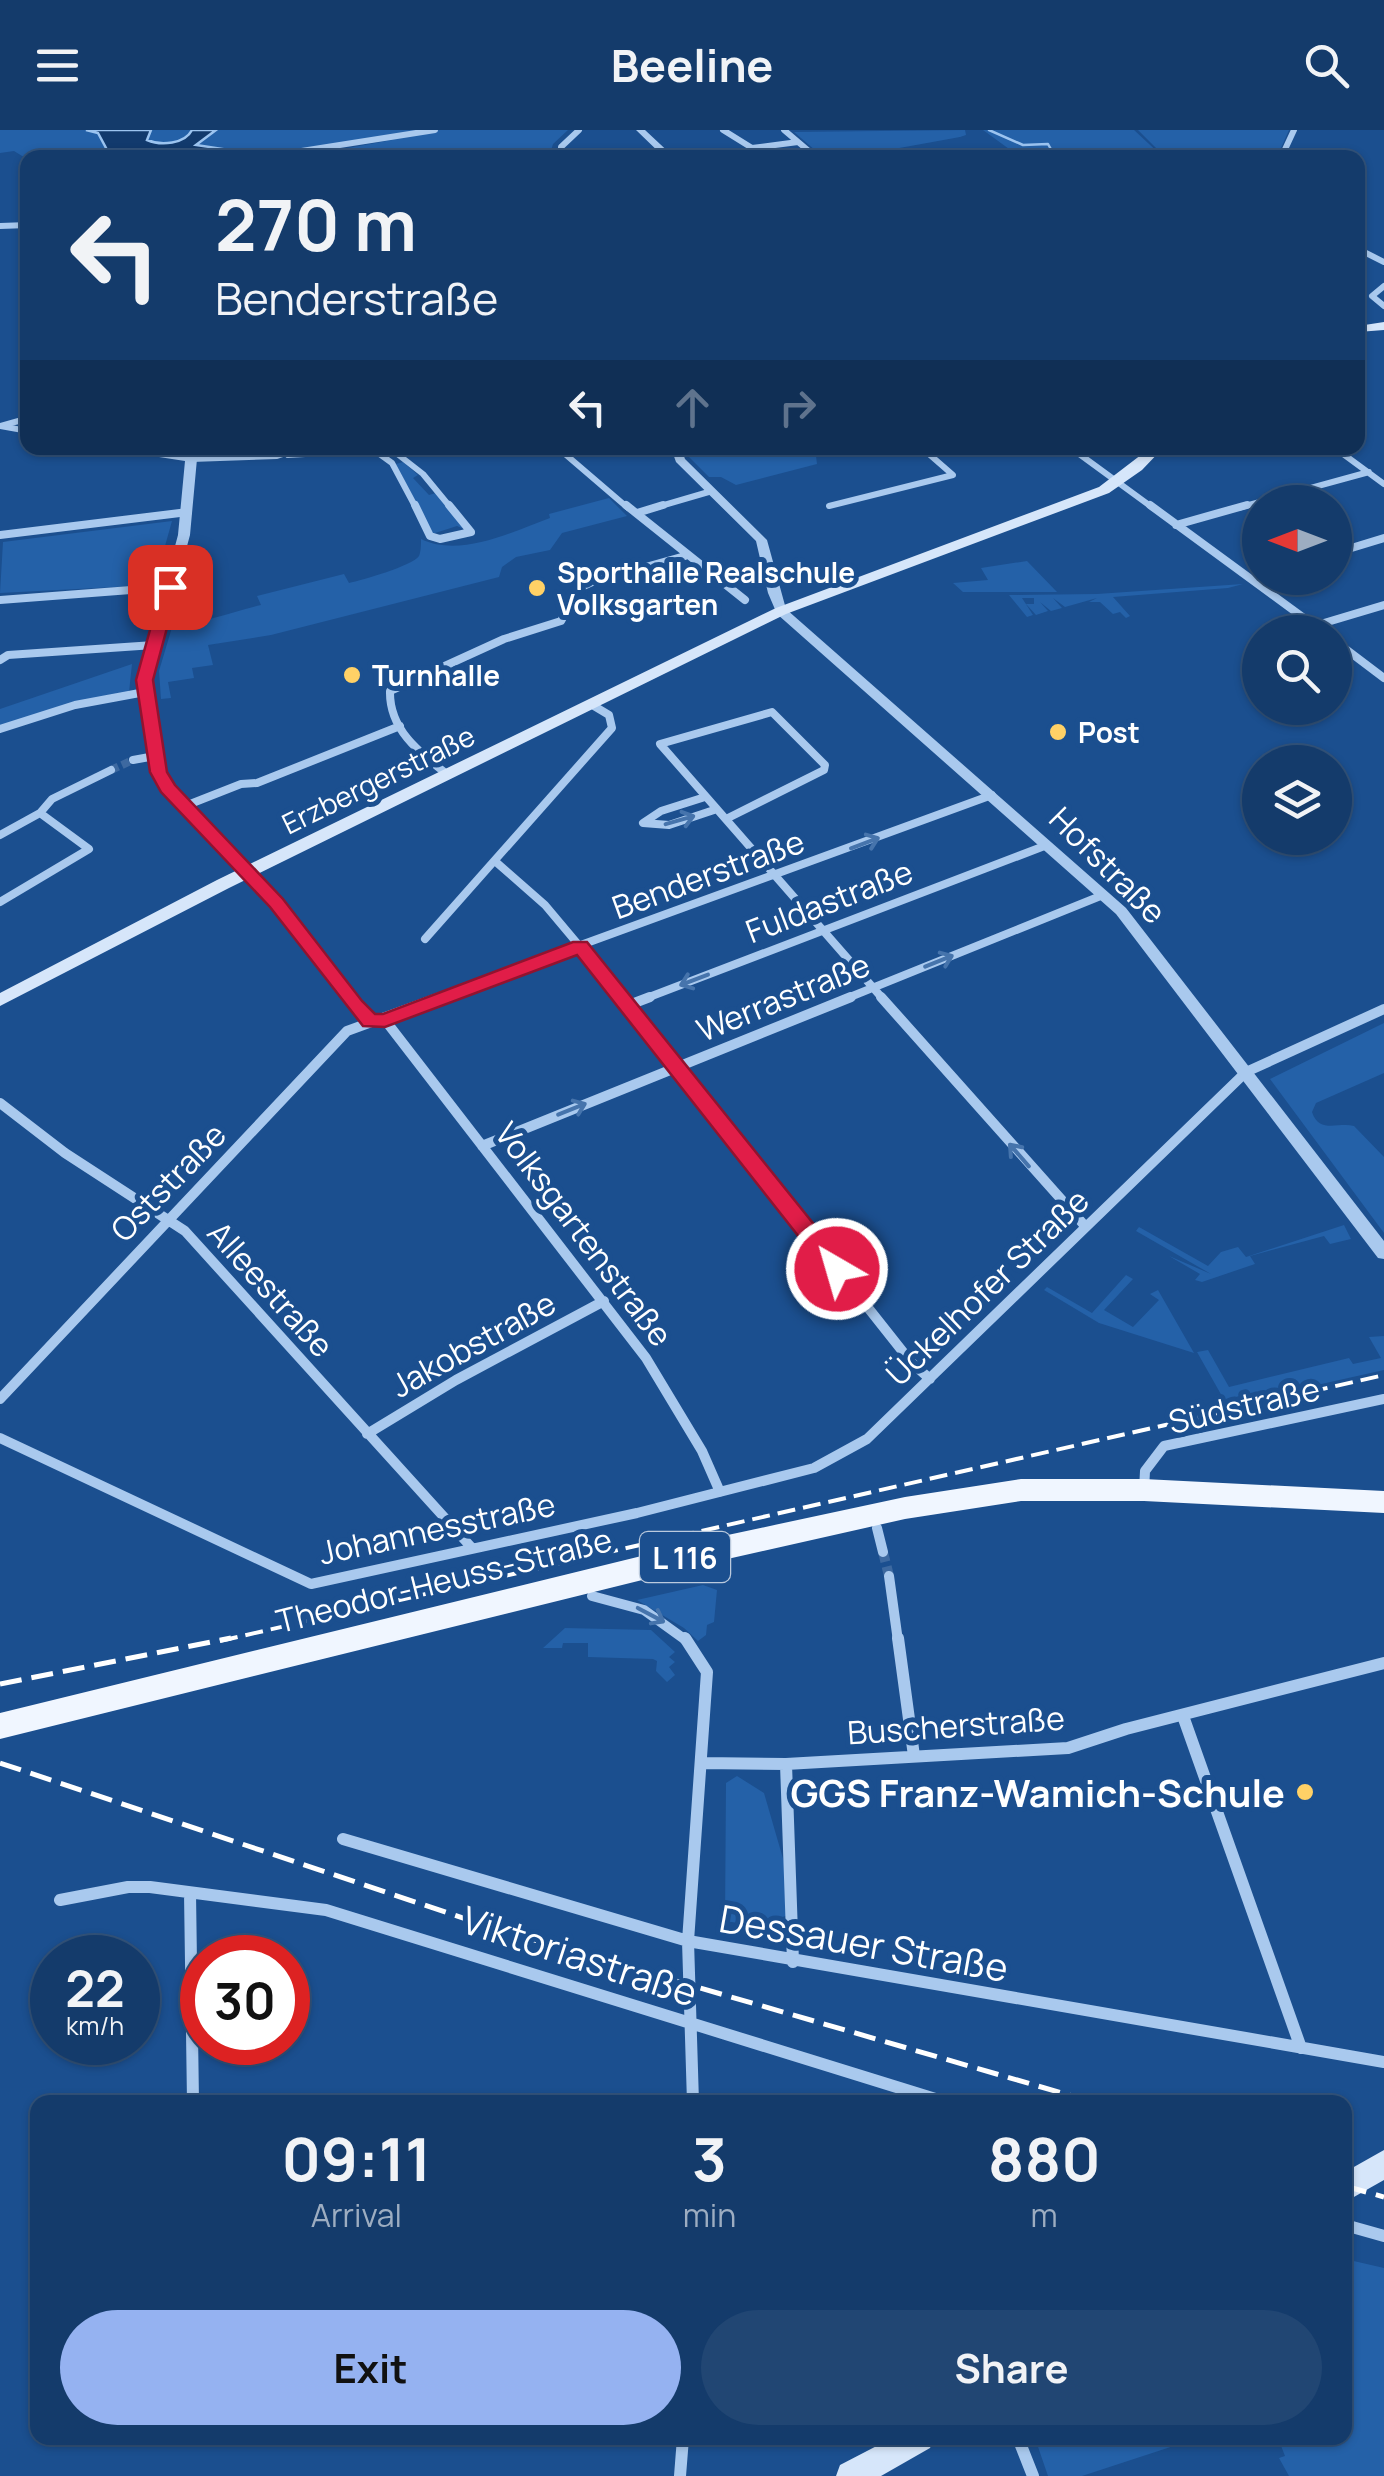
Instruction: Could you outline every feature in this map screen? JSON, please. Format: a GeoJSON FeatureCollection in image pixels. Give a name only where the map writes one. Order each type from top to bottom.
{"type":"FeatureCollection","features":[{"type":"Feature","properties":{"kind":"main road"},"geometry":{"type":"LineString","coordinates":[[1118,482],[1148,455]]}},
{"type":"Feature","properties":{"kind":"main road","name":"Erzbergerstraße"},"geometry":{"type":"LineString","coordinates":[[0,1000],[250,872],[781,611],[1118,482]]}},
{"type":"Feature","properties":{"kind":"main road","name":"Theodor-Heuss-Straße"},"geometry":{"type":"LineString","coordinates":[[0,1726],[704,1552],[905,1508],[1021,1490],[1144,1490],[1384,1502]]}},
{"type":"Feature","properties":{"kind":"main road","name":"Theodor-Heuss-Straße"},"geometry":{"type":"LineString","coordinates":[[0,1740],[592,1596],[880,1540],[1024,1505],[1143,1504],[1384,1514]]}},
{"type":"Feature","properties":{"kind":"main road"},"geometry":{"type":"LineString","coordinates":[[1352,2184],[1384,2164]]}},
{"type":"Feature","properties":{"kind":"main road"},"geometry":{"type":"LineString","coordinates":[[851,2476],[907,2445]]}},
{"type":"Feature","properties":{"kind":"street"},"geometry":{"type":"LineString","coordinates":[[308,150],[435,130]]}},
{"type":"Feature","properties":{"kind":"street"},"geometry":{"type":"LineString","coordinates":[[561,150],[579,130]]}},
{"type":"Feature","properties":{"kind":"street"},"geometry":{"type":"LineString","coordinates":[[640,130],[662,150]]}},
{"type":"Feature","properties":{"kind":"street"},"geometry":{"type":"LineString","coordinates":[[723,130],[752,148],[798,142]]}},
{"type":"Feature","properties":{"kind":"street"},"geometry":{"type":"LineString","coordinates":[[784,130],[808,150]]}},
{"type":"Feature","properties":{"kind":"street"},"geometry":{"type":"LineString","coordinates":[[1384,286],[1372,296],[1384,306]]}},
{"type":"Feature","properties":{"kind":"street"},"geometry":{"type":"LineString","coordinates":[[192,455],[188,512],[145,692],[156,756],[168,788],[250,872],[370,1021],[385,1020]]}},
{"type":"Feature","properties":{"kind":"street"},"geometry":{"type":"LineString","coordinates":[[384,455],[430,536],[440,539],[472,532],[445,497],[400,455]]}},
{"type":"Feature","properties":{"kind":"street"},"geometry":{"type":"LineString","coordinates":[[567,455],[684,556],[745,600]]}},
{"type":"Feature","properties":{"kind":"street"},"geometry":{"type":"LineString","coordinates":[[678,455],[761,540],[768,555],[772,596],[781,611]]}},
{"type":"Feature","properties":{"kind":"street"},"geometry":{"type":"LineString","coordinates":[[829,506],[953,475],[930,455]]}},
{"type":"Feature","properties":{"kind":"street"},"geometry":{"type":"LineString","coordinates":[[1081,455],[1242,574]]}},
{"type":"Feature","properties":{"kind":"street"},"geometry":{"type":"LineString","coordinates":[[1345,455],[1384,484]]}},
{"type":"Feature","properties":{"kind":"street"},"geometry":{"type":"LineString","coordinates":[[390,462],[405,458]]}},
{"type":"Feature","properties":{"kind":"street"},"geometry":{"type":"LineString","coordinates":[[1176,525],[1368,472]]}},
{"type":"Feature","properties":{"kind":"street"},"geometry":{"type":"LineString","coordinates":[[637,512],[712,491]]}},
{"type":"Feature","properties":{"kind":"street"},"geometry":{"type":"LineString","coordinates":[[0,536],[188,512]]}},
{"type":"Feature","properties":{"kind":"street"},"geometry":{"type":"LineString","coordinates":[[1352,548],[1384,538]]}},
{"type":"Feature","properties":{"kind":"street"},"geometry":{"type":"LineString","coordinates":[[448,775],[414,749],[388,697],[390,691],[504,639],[561,621],[580,588],[684,556]]}},
{"type":"Feature","properties":{"kind":"street"},"geometry":{"type":"LineString","coordinates":[[0,600],[170,587]]}},
{"type":"Feature","properties":{"kind":"street"},"geometry":{"type":"LineString","coordinates":[[1271,595],[1299,615]]}},
{"type":"Feature","properties":{"kind":"street"},"geometry":{"type":"LineString","coordinates":[[1351,615],[1384,605]]}},
{"type":"Feature","properties":{"kind":"street","name":"Hofstraße"},"geometry":{"type":"LineString","coordinates":[[781,611],[1121,911],[1384,1253]]}},
{"type":"Feature","properties":{"kind":"street"},"geometry":{"type":"LineString","coordinates":[[0,660],[8,655],[75,648],[154,644]]}},
{"type":"Feature","properties":{"kind":"street"},"geometry":{"type":"LineString","coordinates":[[1352,654],[1384,678]]}},
{"type":"Feature","properties":{"kind":"street"},"geometry":{"type":"LineString","coordinates":[[0,729],[74,706],[145,692]]}},
{"type":"Feature","properties":{"kind":"street"},"geometry":{"type":"LineString","coordinates":[[425,939],[612,728],[609,715],[594,706]]}},
{"type":"Feature","properties":{"kind":"street"},"geometry":{"type":"LineString","coordinates":[[726,819],[824,770],[825,765],[772,712],[660,744],[870,989],[1085,1226]]}},
{"type":"Feature","properties":{"kind":"street"},"geometry":{"type":"LineString","coordinates":[[185,806],[240,784],[257,783],[400,726]]}},
{"type":"Feature","properties":{"kind":"street"},"geometry":{"type":"LineString","coordinates":[[133,760],[156,756]]}},
{"type":"Feature","properties":{"kind":"street"},"geometry":{"type":"LineString","coordinates":[[0,835],[40,813],[52,799],[111,770]]}},
{"type":"Feature","properties":{"kind":"street","name":"Benderstraße"},"geometry":{"type":"LineString","coordinates":[[385,1020],[992,795]]}},
{"type":"Feature","properties":{"kind":"street"},"geometry":{"type":"LineString","coordinates":[[705,797],[660,812],[643,823],[652,827],[670,824],[716,810]]}},
{"type":"Feature","properties":{"kind":"street"},"geometry":{"type":"LineString","coordinates":[[0,902],[89,848],[40,813]]}},
{"type":"Feature","properties":{"kind":"street","name":"Fuldastraße"},"geometry":{"type":"LineString","coordinates":[[629,1005],[1047,844]]}},
{"type":"Feature","properties":{"kind":"street"},"geometry":{"type":"LineString","coordinates":[[496,862],[545,905],[629,1005],[910,1362],[930,1379]]}},
{"type":"Feature","properties":{"kind":"street","name":"Werrastraße"},"geometry":{"type":"LineString","coordinates":[[482,1146],[1103,894]]}},
{"type":"Feature","properties":{"kind":"street","name":"Ückelhofer Straße"},"geometry":{"type":"LineString","coordinates":[[735,1488],[814,1468],[867,1439],[1246,1072],[1384,1009]]}},
{"type":"Feature","properties":{"kind":"street","name":"Volksgartenstraße"},"geometry":{"type":"LineString","coordinates":[[385,1020],[604,1301],[673,1400],[720,1492]]}},
{"type":"Feature","properties":{"kind":"street","name":"Oststraße"},"geometry":{"type":"LineString","coordinates":[[0,1400],[347,1031],[370,1021]]}},
{"type":"Feature","properties":{"kind":"street","name":"Alleestraße"},"geometry":{"type":"LineString","coordinates":[[0,1103],[66,1154],[185,1231],[472,1548]]}},
{"type":"Feature","properties":{"kind":"street","name":"Jakobstraße"},"geometry":{"type":"LineString","coordinates":[[368,1434],[470,1372],[604,1301]]}},
{"type":"Feature","properties":{"kind":"street","name":"Südstraße"},"geometry":{"type":"LineString","coordinates":[[1144,1490],[1142,1481],[1148,1462],[1164,1446],[1384,1398]]}},
{"type":"Feature","properties":{"kind":"street","name":"Johannesstraße"},"geometry":{"type":"LineString","coordinates":[[0,1438],[311,1584],[735,1488]]}},
{"type":"Feature","properties":{"kind":"street"},"geometry":{"type":"LineString","coordinates":[[889,1576],[914,1756]]}},
{"type":"Feature","properties":{"kind":"street"},"geometry":{"type":"LineString","coordinates":[[592,1596],[632,1604],[659,1618],[700,1654],[707,1672],[688,1942],[694,2025],[693,2095]]}},
{"type":"Feature","properties":{"kind":"street","name":"Buscherstraße"},"geometry":{"type":"LineString","coordinates":[[700,1763],[786,1764],[1068,1748],[1384,1664]]}},
{"type":"Feature","properties":{"kind":"street"},"geometry":{"type":"LineString","coordinates":[[1182,1716],[1302,2048]]}},
{"type":"Feature","properties":{"kind":"street"},"geometry":{"type":"LineString","coordinates":[[786,1764],[793,1962]]}},
{"type":"Feature","properties":{"kind":"street","name":"Dessauer Straße"},"geometry":{"type":"LineString","coordinates":[[342,1839],[688,1942],[1384,2062]]}},
{"type":"Feature","properties":{"kind":"street","name":"Viktoriastraße"},"geometry":{"type":"LineString","coordinates":[[60,1900],[128,1887],[326,1910],[922,2095]]}},
{"type":"Feature","properties":{"kind":"street"},"geometry":{"type":"LineString","coordinates":[[190,1893],[193,2095]]}},
{"type":"Feature","properties":{"kind":"street"},"geometry":{"type":"LineString","coordinates":[[1352,2227],[1384,2236]]}},
{"type":"Feature","properties":{"kind":"street"},"geometry":{"type":"LineString","coordinates":[[680,2476],[682,2445]]}},
{"type":"Feature","properties":{"kind":"street"},"geometry":{"type":"LineString","coordinates":[[1021,2445],[1033,2476]]}},
{"type":"Feature","properties":{"kind":"shaded area"},"geometry":{"type":"Polygon","coordinates":[[[0,130],[568,130],[551,150],[337,150],[392,140],[313,150],[0,153],[0,130]]]}},
{"type":"Feature","properties":{"kind":"shaded area"},"geometry":{"type":"Polygon","coordinates":[[[86,130],[151,130],[147,140],[166,143],[184,138],[192,130],[216,130],[196,145],[223,150],[98,150],[106,148],[98,133],[86,130]]]}},
{"type":"Feature","properties":{"kind":"shaded area"},"geometry":{"type":"Polygon","coordinates":[[[965,130],[966,135],[888,150],[815,150],[794,132],[965,130]]]}},
{"type":"Feature","properties":{"kind":"shaded area"},"geometry":{"type":"Polygon","coordinates":[[[983,130],[1134,130],[1155,150],[1010,150],[983,130]]]}},
{"type":"Feature","properties":{"kind":"shaded area"},"geometry":{"type":"Polygon","coordinates":[[[1138,130],[1289,130],[1280,150],[1158,150],[1138,130]]]}},
{"type":"Feature","properties":{"kind":"shaded area"},"geometry":{"type":"Polygon","coordinates":[[[687,455],[816,455],[817,464],[736,485],[721,477],[709,477],[687,455]]]}},
{"type":"Feature","properties":{"kind":"shaded area"},"geometry":{"type":"Polygon","coordinates":[[[403,462],[418,475],[413,478],[429,495],[436,493],[464,529],[457,526],[432,534],[396,464],[403,462]]]}},
{"type":"Feature","properties":{"kind":"shaded area"},"geometry":{"type":"Polygon","coordinates":[[[609,498],[627,516],[562,533],[550,550],[516,557],[502,567],[499,577],[271,635],[208,645],[213,665],[192,668],[194,678],[168,682],[171,698],[161,699],[159,671],[173,624],[206,620],[261,605],[257,596],[344,574],[349,583],[386,572],[415,560],[421,550],[421,539],[452,546],[486,541],[550,518],[549,514],[609,498]]]}},
{"type":"Feature","properties":{"kind":"shaded area"},"geometry":{"type":"Polygon","coordinates":[[[172,521],[154,585],[0,593],[3,542],[172,521]]]}},
{"type":"Feature","properties":{"kind":"shaded area"},"geometry":{"type":"Polygon","coordinates":[[[1027,561],[1057,592],[963,592],[953,583],[988,580],[981,568],[1027,561]]]}},
{"type":"Feature","properties":{"kind":"shaded area"},"geometry":{"type":"Polygon","coordinates":[[[1242,584],[1113,597],[1130,616],[1126,618],[1120,612],[1113,614],[1100,602],[1089,602],[1097,598],[1065,607],[1053,598],[1062,608],[1051,611],[1040,602],[1048,611],[1036,615],[1026,604],[1034,604],[1034,598],[1022,598],[1033,615],[1027,617],[1009,595],[1097,594],[1242,584]]]}},
{"type":"Feature","properties":{"kind":"shaded area"},"geometry":{"type":"Polygon","coordinates":[[[132,664],[129,692],[0,726],[0,709],[132,664]]]}},
{"type":"Feature","properties":{"kind":"shaded area"},"geometry":{"type":"Polygon","coordinates":[[[1384,1023],[1384,1073],[1316,1103],[1312,1112],[1324,1125],[1354,1126],[1384,1157],[1384,1233],[1270,1079],[1384,1023]]]}},
{"type":"Feature","properties":{"kind":"shaded area"},"geometry":{"type":"Polygon","coordinates":[[[1344,1225],[1351,1239],[1330,1244],[1324,1236],[1250,1256],[1255,1264],[1202,1282],[1195,1280],[1200,1274],[1169,1256],[1211,1274],[1136,1231],[1139,1227],[1208,1266],[1221,1252],[1238,1247],[1246,1257],[1344,1225]]]}},
{"type":"Feature","properties":{"kind":"shaded area"},"geometry":{"type":"Polygon","coordinates":[[[1126,1275],[1133,1279],[1104,1310],[1133,1327],[1159,1300],[1150,1294],[1158,1290],[1194,1353],[1099,1323],[1044,1290],[1047,1287],[1092,1313],[1126,1275]]]}},
{"type":"Feature","properties":{"kind":"shaded area"},"geometry":{"type":"Polygon","coordinates":[[[1384,1336],[1384,1370],[1227,1405],[1197,1352],[1208,1350],[1229,1387],[1349,1358],[1353,1364],[1381,1358],[1369,1337],[1384,1336]]]}},
{"type":"Feature","properties":{"kind":"shaded area"},"geometry":{"type":"Polygon","coordinates":[[[703,1585],[717,1590],[714,1622],[707,1625],[706,1635],[698,1641],[637,1600],[703,1585]]]}},
{"type":"Feature","properties":{"kind":"shaded area"},"geometry":{"type":"Polygon","coordinates":[[[565,1628],[651,1630],[675,1652],[669,1657],[675,1662],[669,1667],[675,1675],[667,1682],[656,1671],[657,1661],[653,1659],[588,1657],[588,1643],[543,1648],[565,1628]]]}},
{"type":"Feature","properties":{"kind":"shaded area"},"geometry":{"type":"Polygon","coordinates":[[[737,1776],[764,1793],[786,1869],[788,1915],[758,1926],[725,1921],[726,1783],[737,1776]]]}},
{"type":"Feature","properties":{"kind":"shaded area"},"geometry":{"type":"Polygon","coordinates":[[[1352,2261],[1384,2268],[1384,2476],[1289,2476],[1279,2458],[1285,2456],[1281,2445],[1352,2445],[1352,2261]]]}},
{"type":"Feature","properties":{"kind":"shaded area"},"geometry":{"type":"Polygon","coordinates":[[[1037,2445],[1177,2445],[1082,2476],[1048,2476],[1037,2445]]]}},
{"type":"Feature","properties":{"kind":"waterway"},"geometry":{"type":"LineString","coordinates":[[989,130],[1023,145],[1048,144],[1051,150]]}},
{"type":"Feature","properties":{"kind":"tunnel"},"geometry":{"type":"LineString","coordinates":[[111,770],[133,760]]}},
{"type":"Feature","properties":{"kind":"tunnel"},"geometry":{"type":"LineString","coordinates":[[883,1552],[889,1576]]}},
{"type":"Feature","properties":{"kind":"railway"},"geometry":{"type":"LineString","coordinates":[[220,1641],[1384,1375]]}},
{"type":"Feature","properties":{"kind":"railway"},"geometry":{"type":"LineString","coordinates":[[0,1684],[231,1638]]}},
{"type":"Feature","properties":{"kind":"railway"},"geometry":{"type":"LineString","coordinates":[[0,1763],[490,1927],[1069,2095]]}},
{"type":"Feature","properties":{"kind":"railway"},"geometry":{"type":"LineString","coordinates":[[1352,2188],[1384,2197]]}},
{"type":"Feature","properties":{"kind":"place","name":"Sporthalle Realschule Volksgarten"},"geometry":{"type":"Point","coordinates":[537,588]}},
{"type":"Feature","properties":{"kind":"place","name":"Turnhalle"},"geometry":{"type":"Point","coordinates":[352,675]}},
{"type":"Feature","properties":{"kind":"place","name":"Post"},"geometry":{"type":"Point","coordinates":[1058,732]}},
{"type":"Feature","properties":{"kind":"place","name":"GGS Franz-Wamich-Schule"},"geometry":{"type":"Point","coordinates":[1305,1792]}},
{"type":"Feature","properties":{"kind":"route"},"geometry":{"type":"LineString","coordinates":[[170,587],[145,680],[158,772],[168,788],[277,903],[355,1006],[370,1021],[385,1020],[580,947],[837,1269]]}}]}
